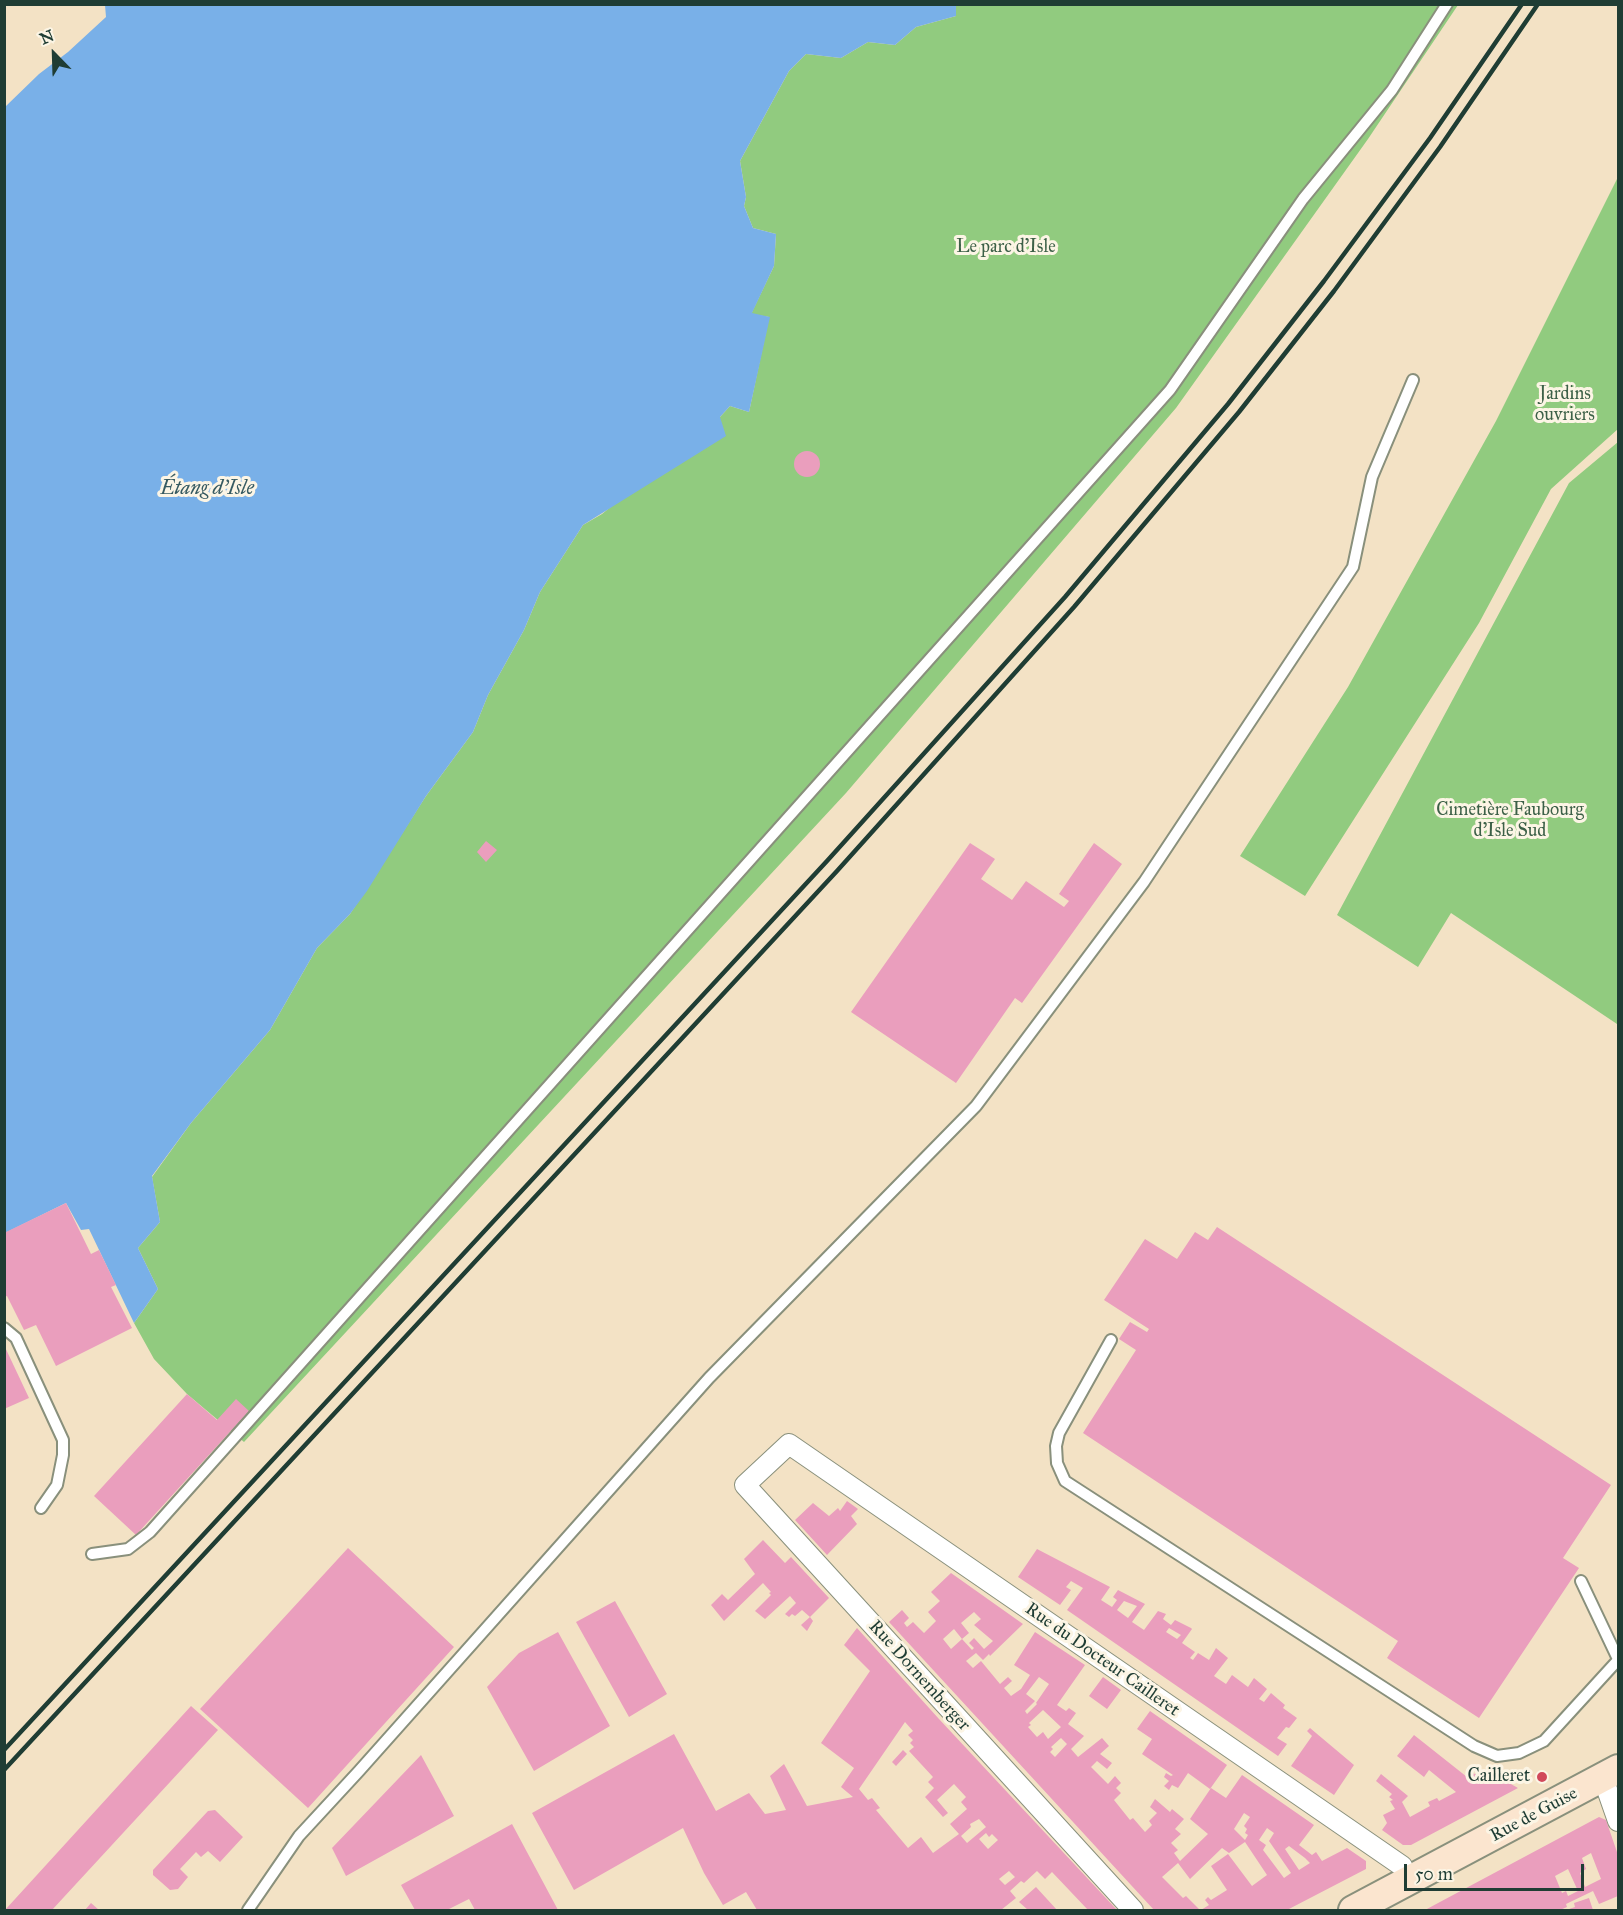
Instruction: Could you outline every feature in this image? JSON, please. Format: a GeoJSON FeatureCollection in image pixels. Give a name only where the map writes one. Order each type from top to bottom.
{"type":"FeatureCollection","features":[{"type":"Feature","properties":{"kind":"main road","name":"Rue de Guise"},"geometry":{"type":"LineString","coordinates":[[1353,1911],[1611,1774]]}},
{"type":"Feature","properties":{"kind":"street","name":"Rue du Docteur Cailleret"},"geometry":{"type":"LineString","coordinates":[[789,1444],[1402,1866],[1409,1881]]}},
{"type":"Feature","properties":{"kind":"street","name":"Rue Dornemberger"},"geometry":{"type":"LineString","coordinates":[[789,1444],[745,1485],[1133,1911]]}},
{"type":"Feature","properties":{"kind":"street"},"geometry":{"type":"LineString","coordinates":[[1611,1774],[1618,1821]]}},
{"type":"Feature","properties":{"kind":"lane"},"geometry":{"type":"LineString","coordinates":[[92,1554],[128,1548],[150,1532],[1170,390],[1303,199],[1392,90],[1447,4]]}},
{"type":"Feature","properties":{"kind":"lane"},"geometry":{"type":"LineString","coordinates":[[248,1911],[298,1836],[359,1771],[709,1378],[976,1106],[1144,882],[1353,567],[1372,477],[1413,380]]}},
{"type":"Feature","properties":{"kind":"lane"},"geometry":{"type":"LineString","coordinates":[[4,1328],[16,1338],[63,1440],[63,1455],[57,1485],[41,1508]]}},
{"type":"Feature","properties":{"kind":"lane"},"geometry":{"type":"LineString","coordinates":[[1110,1340],[1059,1433],[1056,1446],[1057,1463],[1065,1481],[1474,1746],[1497,1756],[1519,1753],[1544,1741],[1618,1660],[1615,1644],[1581,1581]]}},
{"type":"Feature","properties":{"kind":"green space","name":"Le parc d'Isle"},"geometry":{"type":"Polygon","coordinates":[[[956,5],[1458,5],[1368,139],[1176,408],[846,793],[244,1442],[187,1394],[154,1359],[134,1323],[158,1289],[138,1248],[160,1222],[152,1177],[191,1123],[270,1030],[317,948],[350,914],[426,796],[473,732],[488,695],[524,630],[540,592],[583,525],[602,514],[720,417],[730,406],[749,412],[769,317],[751,314],[774,266],[776,234],[753,228],[744,206],[746,197],[740,161],[789,71],[806,54],[841,58],[868,42],[895,45],[916,27],[956,16],[956,5]]]}},
{"type":"Feature","properties":{"kind":"green space","name":"Jardins ouvriers"},"geometry":{"type":"Polygon","coordinates":[[[1618,177],[1618,429],[1551,489],[1479,623],[1305,896],[1240,856],[1348,687],[1496,421],[1618,177]]]}},
{"type":"Feature","properties":{"kind":"green space","name":"Cimetière Faubourg d'Isle Sud"},"geometry":{"type":"Polygon","coordinates":[[[1618,442],[1617,1024],[1451,913],[1418,967],[1337,915],[1569,483],[1618,442]]]}},
{"type":"Feature","properties":{"kind":"water","name":"Étang d'Isle"},"geometry":{"type":"Polygon","coordinates":[[[105,5],[956,5],[956,16],[916,27],[895,45],[868,42],[841,58],[806,54],[789,71],[740,161],[746,197],[744,206],[753,228],[776,234],[774,266],[752,313],[770,317],[749,412],[730,406],[720,417],[726,436],[583,525],[540,592],[524,630],[488,695],[473,732],[426,796],[367,891],[350,914],[317,948],[270,1030],[191,1123],[152,1176],[160,1222],[138,1248],[158,1289],[134,1323],[89,1229],[81,1230],[66,1203],[5,1233],[5,107],[39,74],[68,52],[106,17],[105,5]]]}},
{"type":"Feature","properties":{"kind":"building"},"geometry":{"type":"Polygon","coordinates":[[[807,451],[816,455],[820,464],[816,473],[807,477],[798,473],[794,464],[798,455],[807,451]]]}},
{"type":"Feature","properties":{"kind":"building"},"geometry":{"type":"Polygon","coordinates":[[[486,841],[497,850],[486,862],[477,852],[486,841]]]}},
{"type":"Feature","properties":{"kind":"building"},"geometry":{"type":"Polygon","coordinates":[[[970,843],[995,859],[981,879],[1012,900],[1026,881],[1064,907],[1069,901],[1059,894],[1094,843],[1122,864],[1022,1003],[1015,998],[956,1083],[851,1012],[970,843]]]}},
{"type":"Feature","properties":{"kind":"building"},"geometry":{"type":"Polygon","coordinates":[[[66,1203],[91,1254],[99,1250],[116,1285],[111,1287],[132,1328],[56,1366],[36,1325],[24,1330],[7,1296],[4,1297],[4,1233],[66,1203]]]}},
{"type":"Feature","properties":{"kind":"building"},"geometry":{"type":"Polygon","coordinates":[[[1217,1227],[1611,1485],[1563,1558],[1579,1568],[1479,1718],[1387,1658],[1398,1641],[1083,1433],[1136,1350],[1119,1339],[1130,1322],[1147,1332],[1149,1329],[1104,1300],[1145,1239],[1177,1259],[1195,1232],[1208,1240],[1217,1227]]]}},
{"type":"Feature","properties":{"kind":"building"},"geometry":{"type":"Polygon","coordinates":[[[4,1345],[29,1398],[4,1409],[4,1345]]]}},
{"type":"Feature","properties":{"kind":"building"},"geometry":{"type":"Polygon","coordinates":[[[187,1394],[217,1420],[236,1399],[249,1411],[136,1535],[94,1496],[187,1394]]]}},
{"type":"Feature","properties":{"kind":"building"},"geometry":{"type":"Polygon","coordinates":[[[847,1501],[858,1509],[851,1516],[857,1524],[827,1555],[795,1520],[813,1503],[829,1516],[838,1508],[840,1511],[847,1501]]]}},
{"type":"Feature","properties":{"kind":"building"},"geometry":{"type":"Polygon","coordinates":[[[763,1540],[785,1563],[791,1557],[829,1598],[810,1617],[802,1610],[795,1616],[792,1614],[789,1617],[785,1614],[796,1603],[790,1596],[765,1619],[755,1611],[771,1595],[763,1583],[724,1621],[711,1605],[722,1594],[728,1600],[755,1574],[744,1559],[763,1540]]]}},
{"type":"Feature","properties":{"kind":"building"},"geometry":{"type":"Polygon","coordinates":[[[348,1548],[454,1647],[308,1808],[200,1709],[348,1548]]]}},
{"type":"Feature","properties":{"kind":"building"},"geometry":{"type":"Polygon","coordinates":[[[1037,1549],[1110,1587],[1101,1600],[1112,1607],[1117,1600],[1113,1597],[1118,1590],[1145,1604],[1132,1622],[1144,1630],[1158,1611],[1166,1614],[1163,1619],[1171,1625],[1175,1620],[1191,1628],[1182,1643],[1195,1652],[1190,1658],[1193,1660],[1198,1653],[1209,1660],[1216,1648],[1228,1658],[1214,1676],[1226,1684],[1232,1675],[1248,1687],[1254,1678],[1267,1689],[1259,1699],[1264,1702],[1271,1693],[1285,1705],[1283,1708],[1297,1718],[1277,1738],[1287,1744],[1278,1756],[1067,1610],[1083,1588],[1071,1581],[1066,1587],[1071,1590],[1060,1605],[1018,1577],[1037,1549]],[[1124,1601],[1117,1610],[1128,1618],[1137,1606],[1124,1601]],[[1169,1628],[1166,1632],[1177,1639],[1181,1635],[1169,1628]]]}},
{"type":"Feature","properties":{"kind":"building"},"geometry":{"type":"Polygon","coordinates":[[[951,1573],[1023,1624],[990,1656],[989,1654],[983,1660],[976,1653],[966,1661],[973,1668],[981,1661],[1000,1684],[1008,1677],[1012,1681],[1004,1688],[1011,1696],[1021,1689],[1030,1675],[1014,1665],[1035,1632],[1085,1665],[1057,1705],[1066,1711],[1069,1708],[1076,1713],[1068,1724],[1084,1736],[1071,1749],[1078,1757],[1102,1738],[1109,1746],[1100,1754],[1112,1763],[1107,1769],[1097,1761],[1091,1767],[1108,1784],[1115,1776],[1121,1783],[1116,1788],[1121,1793],[1114,1800],[1130,1820],[1133,1818],[1145,1832],[1152,1825],[1149,1821],[1157,1813],[1150,1807],[1155,1799],[1170,1812],[1172,1809],[1184,1819],[1175,1829],[1181,1834],[1171,1843],[1178,1850],[1174,1853],[1180,1861],[1208,1834],[1190,1819],[1211,1788],[1226,1798],[1242,1775],[1314,1825],[1299,1845],[1312,1855],[1316,1852],[1322,1861],[1347,1848],[1366,1861],[1366,1869],[1287,1910],[1201,1910],[1209,1905],[1205,1900],[1208,1897],[1211,1900],[1227,1890],[1211,1866],[1228,1854],[1252,1886],[1267,1875],[1245,1842],[1229,1853],[1222,1848],[1190,1879],[1178,1863],[1162,1877],[1183,1898],[1186,1896],[1200,1910],[1154,1910],[889,1622],[902,1610],[909,1618],[904,1623],[907,1627],[913,1622],[924,1633],[936,1621],[928,1612],[940,1601],[931,1592],[951,1573]],[[974,1612],[961,1623],[969,1633],[962,1639],[972,1650],[974,1648],[969,1643],[974,1638],[984,1649],[993,1641],[974,1625],[981,1619],[974,1612]],[[954,1629],[943,1639],[951,1649],[962,1639],[954,1629]],[[1039,1677],[1026,1694],[1035,1701],[1025,1711],[1027,1714],[1037,1704],[1049,1684],[1039,1677]],[[1043,1710],[1029,1723],[1031,1725],[1028,1727],[1037,1737],[1043,1732],[1048,1739],[1061,1727],[1043,1710]],[[1061,1738],[1051,1747],[1053,1749],[1050,1752],[1055,1757],[1067,1744],[1061,1738]],[[1244,1813],[1234,1829],[1245,1840],[1248,1835],[1245,1833],[1247,1829],[1244,1826],[1250,1817],[1244,1813]],[[1267,1828],[1259,1840],[1266,1845],[1263,1850],[1284,1878],[1291,1873],[1269,1841],[1274,1833],[1267,1828]],[[1289,1846],[1285,1849],[1299,1870],[1310,1863],[1289,1846]]]}},
{"type":"Feature","properties":{"kind":"building"},"geometry":{"type":"Polygon","coordinates":[[[615,1601],[667,1694],[629,1717],[576,1622],[615,1601]]]}},
{"type":"Feature","properties":{"kind":"building"},"geometry":{"type":"Polygon","coordinates":[[[810,1617],[813,1621],[807,1631],[801,1625],[810,1617]]]}},
{"type":"Feature","properties":{"kind":"building"},"geometry":{"type":"Polygon","coordinates":[[[857,1628],[1117,1910],[1088,1910],[1052,1872],[1045,1879],[1037,1871],[1024,1883],[1021,1881],[1010,1891],[1016,1898],[1001,1910],[757,1910],[746,1892],[723,1905],[704,1873],[683,1828],[574,1890],[532,1813],[674,1734],[716,1811],[749,1793],[765,1814],[786,1810],[770,1776],[784,1764],[807,1806],[853,1797],[841,1787],[854,1768],[821,1743],[870,1671],[844,1645],[857,1628]],[[905,1722],[859,1789],[868,1800],[872,1798],[880,1808],[876,1810],[908,1848],[921,1837],[933,1853],[959,1834],[950,1824],[967,1809],[961,1802],[966,1797],[954,1784],[937,1800],[948,1813],[943,1817],[925,1797],[934,1788],[928,1782],[933,1777],[909,1751],[914,1747],[910,1743],[913,1740],[908,1735],[913,1731],[905,1722]],[[979,1819],[970,1824],[971,1827],[961,1836],[967,1843],[986,1827],[979,1819]],[[986,1833],[979,1839],[988,1849],[998,1840],[992,1834],[989,1837],[986,1833]],[[1009,1871],[999,1879],[1005,1885],[1015,1877],[1009,1871]]]}},
{"type":"Feature","properties":{"kind":"building"},"geometry":{"type":"Polygon","coordinates":[[[558,1632],[610,1726],[534,1771],[487,1687],[519,1653],[558,1632]]]}},
{"type":"Feature","properties":{"kind":"building"},"geometry":{"type":"Polygon","coordinates":[[[1103,1677],[1121,1690],[1107,1709],[1089,1696],[1103,1677]]]}},
{"type":"Feature","properties":{"kind":"building"},"geometry":{"type":"Polygon","coordinates":[[[191,1706],[218,1730],[52,1910],[5,1910],[191,1706]]]}},
{"type":"Feature","properties":{"kind":"building"},"geometry":{"type":"Polygon","coordinates":[[[1150,1711],[1227,1765],[1210,1789],[1188,1773],[1178,1788],[1172,1785],[1169,1790],[1164,1786],[1169,1781],[1164,1777],[1166,1773],[1173,1775],[1142,1754],[1152,1739],[1137,1729],[1150,1711]]]}},
{"type":"Feature","properties":{"kind":"building"},"geometry":{"type":"Polygon","coordinates":[[[1310,1728],[1354,1765],[1334,1795],[1291,1766],[1312,1736],[1307,1731],[1310,1728]]]}},
{"type":"Feature","properties":{"kind":"building"},"geometry":{"type":"Polygon","coordinates":[[[1414,1735],[1467,1777],[1471,1773],[1480,1775],[1484,1769],[1518,1788],[1411,1845],[1403,1845],[1382,1830],[1387,1823],[1383,1815],[1395,1809],[1390,1801],[1393,1800],[1389,1797],[1392,1794],[1376,1781],[1381,1774],[1408,1796],[1402,1802],[1410,1817],[1430,1806],[1428,1802],[1437,1798],[1439,1801],[1456,1792],[1429,1770],[1424,1777],[1397,1756],[1414,1735]]]}},
{"type":"Feature","properties":{"kind":"building"},"geometry":{"type":"Polygon","coordinates":[[[903,1750],[907,1754],[896,1766],[892,1762],[903,1750]]]}},
{"type":"Feature","properties":{"kind":"building"},"geometry":{"type":"Polygon","coordinates":[[[421,1755],[454,1816],[346,1876],[332,1848],[421,1755]]]}},
{"type":"Feature","properties":{"kind":"building"},"geometry":{"type":"Polygon","coordinates":[[[215,1810],[243,1837],[220,1862],[208,1851],[201,1857],[196,1852],[180,1869],[188,1877],[178,1889],[170,1890],[153,1875],[153,1870],[208,1811],[215,1810]]]}},
{"type":"Feature","properties":{"kind":"building"},"geometry":{"type":"Polygon","coordinates":[[[1599,1817],[1606,1820],[1618,1855],[1618,1896],[1599,1904],[1593,1891],[1566,1904],[1567,1907],[1560,1910],[1425,1910],[1599,1817]],[[1591,1853],[1582,1858],[1586,1869],[1580,1873],[1585,1887],[1601,1879],[1591,1853]],[[1568,1869],[1555,1876],[1562,1893],[1566,1891],[1568,1896],[1578,1891],[1568,1869]]]}},
{"type":"Feature","properties":{"kind":"building"},"geometry":{"type":"Polygon","coordinates":[[[512,1824],[558,1910],[475,1910],[469,1899],[447,1910],[415,1910],[401,1885],[512,1824]]]}},
{"type":"Feature","properties":{"kind":"building"},"geometry":{"type":"Polygon","coordinates":[[[1036,1887],[1057,1910],[1028,1910],[1019,1902],[1036,1887]]]}},
{"type":"Feature","properties":{"kind":"building"},"geometry":{"type":"Polygon","coordinates":[[[1589,1898],[1593,1910],[1566,1910],[1575,1907],[1574,1903],[1589,1898]]]}},
{"type":"Feature","properties":{"kind":"building"},"geometry":{"type":"Polygon","coordinates":[[[91,1903],[99,1910],[85,1910],[91,1903]]]}},
{"type":"Feature","properties":{"kind":"railway"},"geometry":{"type":"LineString","coordinates":[[4,1750],[827,861],[1065,597],[1228,404],[1324,281],[1430,138],[1522,4]]}},
{"type":"Feature","properties":{"kind":"railway"},"geometry":{"type":"LineString","coordinates":[[4,1770],[837,871],[1074,607],[1239,412],[1334,291],[1440,147],[1538,4]]}},
{"type":"Feature","properties":{"kind":"place","name":"Cailleret"},"geometry":{"type":"Point","coordinates":[1542,1777]}}]}
